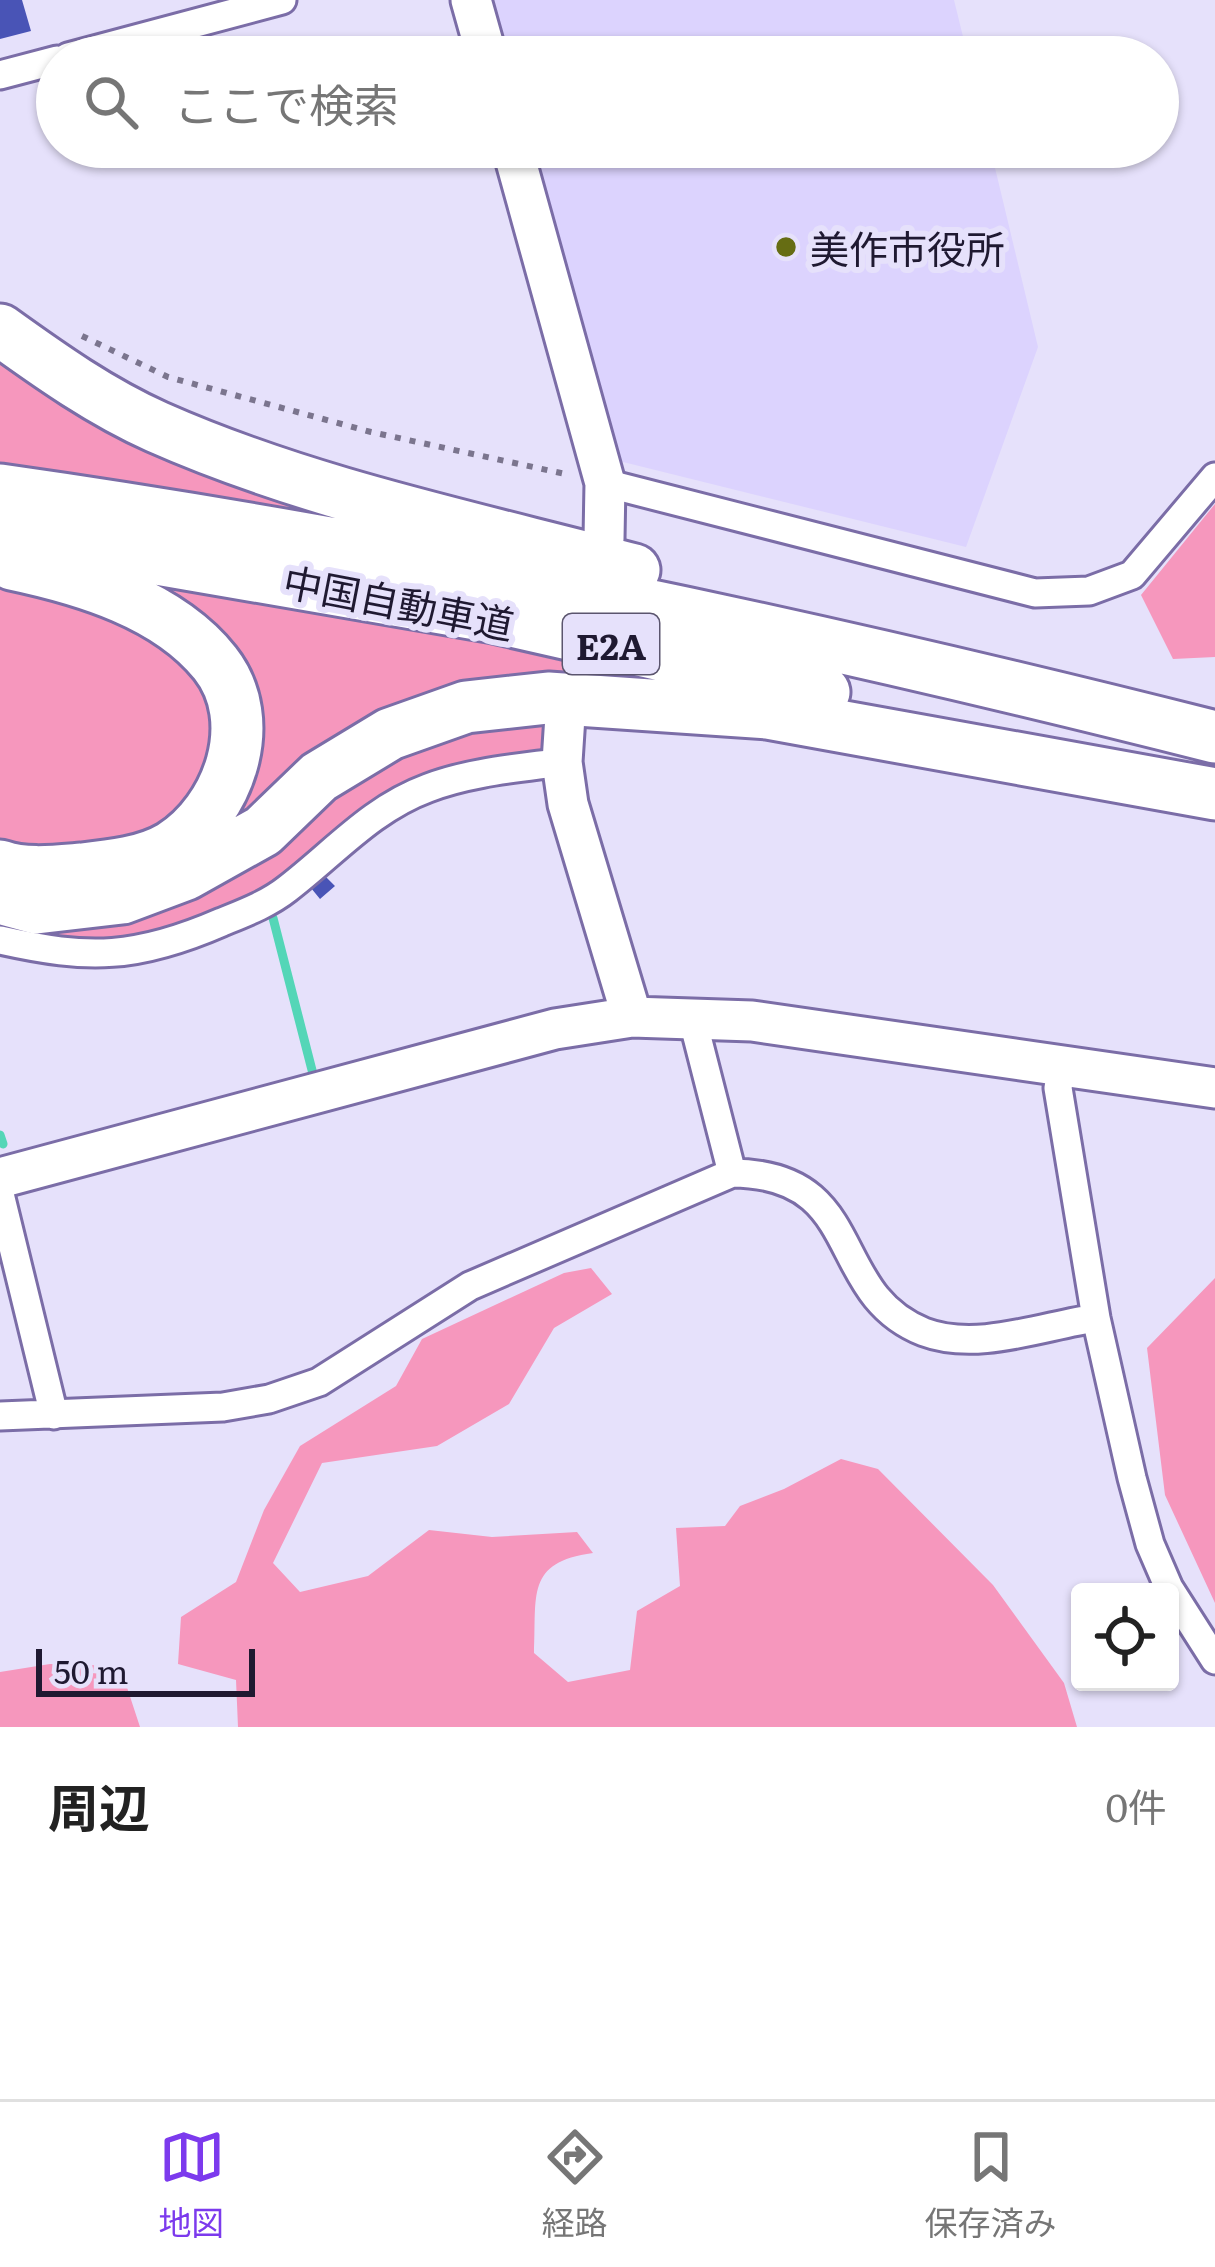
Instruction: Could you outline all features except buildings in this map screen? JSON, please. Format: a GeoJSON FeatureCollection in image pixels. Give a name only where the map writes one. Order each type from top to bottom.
{"type":"FeatureCollection","features":[{"type":"Feature","properties":{"kind":"highway"},"geometry":{"type":"LineString","coordinates":[[0,330],[62,375],[155,426],[265,467],[528,542],[941,644],[1001,685]]}},
{"type":"Feature","properties":{"kind":"highway","name":"中国自動車道"},"geometry":{"type":"LineString","coordinates":[[0,490],[116,506],[570,590],[1215,737]]}},
{"type":"Feature","properties":{"kind":"highway","name":"中国自動車道"},"geometry":{"type":"LineString","coordinates":[[0,532],[494,617],[774,680],[1215,791]]}},
{"type":"Feature","properties":{"kind":"highway"},"geometry":{"type":"LineString","coordinates":[[0,561],[64,575],[130,598],[192,640],[217,665],[232,698],[239,737],[227,776],[203,822],[168,849],[113,866],[64,871],[0,866]]}},
{"type":"Feature","properties":{"kind":"highway"},"geometry":{"type":"LineString","coordinates":[[0,898],[36,908],[122,898],[186,874],[263,831],[319,777],[390,734],[466,707],[548,698],[767,713],[1215,791]]}},
{"type":"Feature","properties":{"kind":"street"},"geometry":{"type":"LineString","coordinates":[[147,36],[282,0]]}},
{"type":"Feature","properties":{"kind":"street"},"geometry":{"type":"LineString","coordinates":[[471,0],[481,36]]}},
{"type":"Feature","properties":{"kind":"street"},"geometry":{"type":"LineString","coordinates":[[0,75],[36,66]]}},
{"type":"Feature","properties":{"kind":"street"},"geometry":{"type":"LineString","coordinates":[[518,168],[605,483],[604,539]]}},
{"type":"Feature","properties":{"kind":"street"},"geometry":{"type":"LineString","coordinates":[[605,483],[1035,593],[1089,591],[1132,575],[1215,477]]}},
{"type":"Feature","properties":{"kind":"street"},"geometry":{"type":"LineString","coordinates":[[565,716],[562,762],[568,804],[632,1017]]}},
{"type":"Feature","properties":{"kind":"street"},"geometry":{"type":"LineString","coordinates":[[0,940],[49,951],[111,955],[193,935],[284,892],[368,819],[429,787],[562,762]]}},
{"type":"Feature","properties":{"kind":"street"},"geometry":{"type":"LineString","coordinates":[[0,1178],[555,1029],[632,1017],[752,1022],[1215,1088]]}},
{"type":"Feature","properties":{"kind":"street"},"geometry":{"type":"LineString","coordinates":[[692,1017],[732,1173]]}},
{"type":"Feature","properties":{"kind":"street"},"geometry":{"type":"LineString","coordinates":[[1062,1064],[1058,1088],[1096,1318],[1150,1544],[1169,1588],[1215,1660]]}},
{"type":"Feature","properties":{"kind":"street"},"geometry":{"type":"LineString","coordinates":[[0,1416],[223,1407],[269,1399],[319,1382],[470,1286],[732,1173],[760,1173],[793,1182],[822,1204],[842,1234],[865,1286],[892,1314],[927,1333],[980,1340],[1096,1318]]}},
{"type":"Feature","properties":{"kind":"street"},"geometry":{"type":"LineString","coordinates":[[0,1194],[54,1415]]}},
{"type":"Feature","properties":{"kind":"path"},"geometry":{"type":"LineString","coordinates":[[67,329],[168,377],[371,432],[605,483]]}},
{"type":"Feature","properties":{"kind":"shaded area"},"geometry":{"type":"Polygon","coordinates":[[[493,0],[954,0],[963,36],[502,36],[493,0]]]}},
{"type":"Feature","properties":{"kind":"shaded area","name":"美作市役所"},"geometry":{"type":"Polygon","coordinates":[[[538,168],[995,168],[1038,347],[966,547],[615,460],[538,168]]]}},
{"type":"Feature","properties":{"kind":"shaded area"},"geometry":{"type":"Polygon","coordinates":[[[0,349],[569,564],[0,466],[0,349]]]}},
{"type":"Feature","properties":{"kind":"shaded area"},"geometry":{"type":"Polygon","coordinates":[[[1215,504],[1215,657],[1173,659],[1141,595],[1215,504]]]}},
{"type":"Feature","properties":{"kind":"shaded area"},"geometry":{"type":"Polygon","coordinates":[[[0,576],[162,637],[218,707],[216,771],[163,836],[0,854],[0,576]]]}},
{"type":"Feature","properties":{"kind":"shaded area"},"geometry":{"type":"Polygon","coordinates":[[[123,577],[487,644],[648,681],[525,686],[207,850],[250,719],[123,577]]]}},
{"type":"Feature","properties":{"kind":"shaded area"},"geometry":{"type":"Polygon","coordinates":[[[543,712],[552,743],[542,753],[455,771],[284,880],[147,942],[0,936],[0,911],[36,919],[406,743],[543,712]]]}},
{"type":"Feature","properties":{"kind":"shaded area"},"geometry":{"type":"Polygon","coordinates":[[[591,1268],[612,1294],[554,1328],[509,1404],[437,1446],[322,1463],[273,1563],[300,1592],[368,1576],[429,1530],[492,1537],[577,1532],[593,1553],[556,1564],[545,1574],[536,1599],[534,1653],[568,1682],[630,1670],[637,1611],[680,1586],[676,1528],[725,1526],[740,1506],[841,1459],[878,1469],[993,1585],[1064,1683],[1077,1727],[238,1727],[236,1680],[178,1664],[181,1617],[236,1582],[264,1510],[300,1446],[396,1386],[422,1339],[564,1273],[591,1268]]]}},
{"type":"Feature","properties":{"kind":"shaded area"},"geometry":{"type":"Polygon","coordinates":[[[1215,1278],[1215,1603],[1165,1495],[1147,1348],[1215,1278]]]}},
{"type":"Feature","properties":{"kind":"shaded area"},"geometry":{"type":"Polygon","coordinates":[[[50,1664],[120,1666],[140,1727],[0,1727],[0,1672],[50,1664]]]}},
{"type":"Feature","properties":{"kind":"waterway"},"geometry":{"type":"LineString","coordinates":[[273,918],[313,1074]]}},
{"type":"Feature","properties":{"kind":"waterway"},"geometry":{"type":"LineString","coordinates":[[0,1135],[3,1144]]}},
{"type":"Feature","properties":{"kind":"place","name":"美作市役所"},"geometry":{"type":"Point","coordinates":[786,247]}}]}
